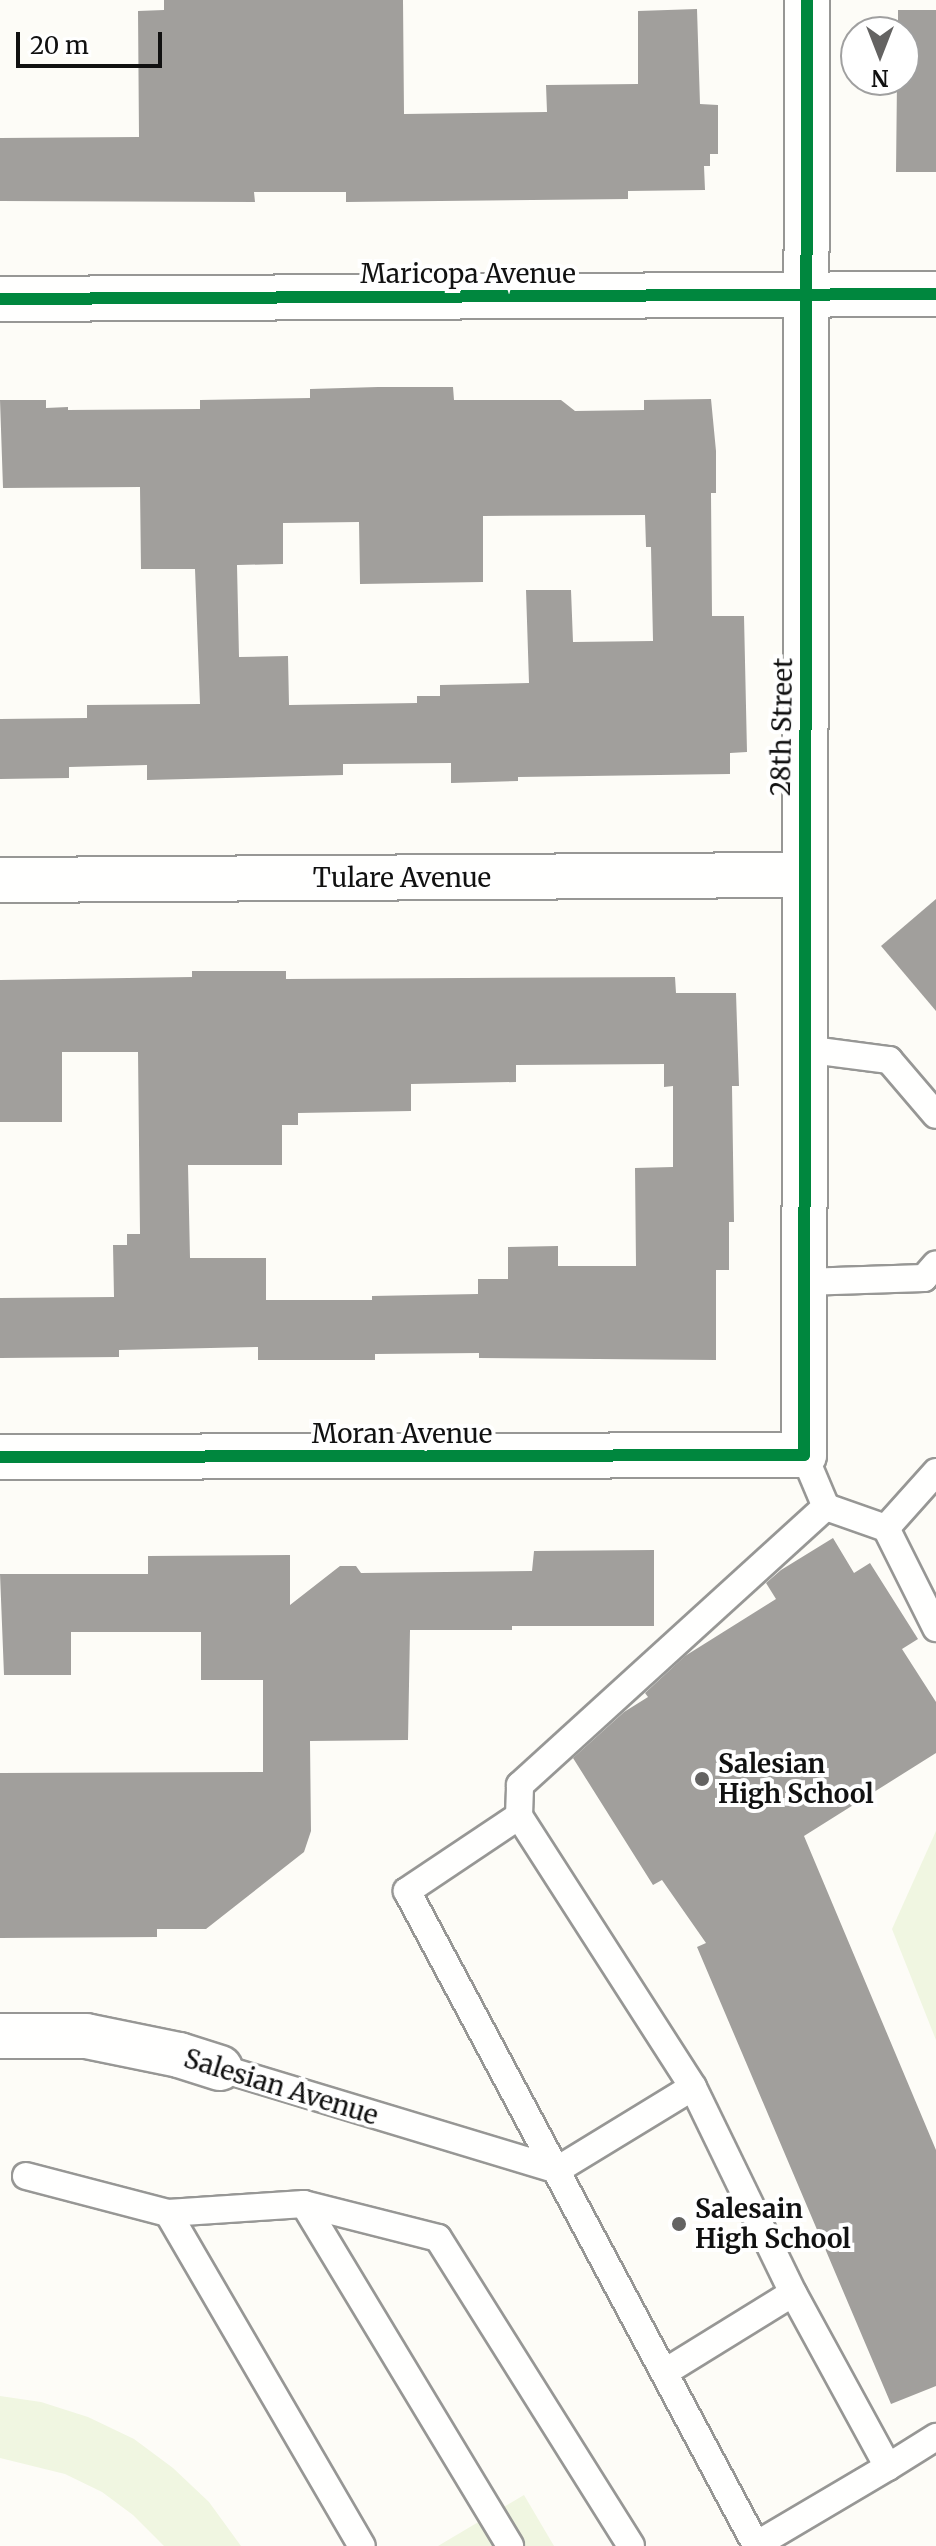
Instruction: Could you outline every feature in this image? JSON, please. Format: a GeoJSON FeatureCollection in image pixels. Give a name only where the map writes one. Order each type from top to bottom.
{"type":"FeatureCollection","features":[{"type":"Feature","properties":{"kind":"street","name":"28th Street"},"geometry":{"type":"LineString","coordinates":[[804,1455],[807,0]]}},
{"type":"Feature","properties":{"kind":"street","name":"Maricopa Avenue"},"geometry":{"type":"LineString","coordinates":[[0,299],[936,294]]}},
{"type":"Feature","properties":{"kind":"street","name":"Tulare Avenue"},"geometry":{"type":"LineString","coordinates":[[0,880],[803,875]]}},
{"type":"Feature","properties":{"kind":"street","name":"Moran Avenue"},"geometry":{"type":"LineString","coordinates":[[0,1457],[804,1455]]}},
{"type":"Feature","properties":{"kind":"street","name":"Salesian Avenue"},"geometry":{"type":"LineString","coordinates":[[0,2036],[86,2036],[179,2055],[220,2068]]}},
{"type":"Feature","properties":{"kind":"lane"},"geometry":{"type":"LineString","coordinates":[[804,1049],[889,1060],[936,1115]]}},
{"type":"Feature","properties":{"kind":"lane"},"geometry":{"type":"LineString","coordinates":[[804,1282],[924,1278],[936,1264]]}},
{"type":"Feature","properties":{"kind":"lane"},"geometry":{"type":"LineString","coordinates":[[804,1455],[826,1507],[886,1528],[936,1628]]}},
{"type":"Feature","properties":{"kind":"lane"},"geometry":{"type":"LineString","coordinates":[[886,1528],[936,1472]]}},
{"type":"Feature","properties":{"kind":"lane"},"geometry":{"type":"LineString","coordinates":[[826,1507],[520,1785],[519,1816],[693,2087],[793,2293],[888,2467]]}},
{"type":"Feature","properties":{"kind":"lane"},"geometry":{"type":"LineString","coordinates":[[519,1816],[407,1891],[755,2545],[791,2536],[936,2437]]}},
{"type":"Feature","properties":{"kind":"lane","name":"Salesian Avenue"},"geometry":{"type":"LineString","coordinates":[[220,2068],[557,2170]]}},
{"type":"Feature","properties":{"kind":"lane"},"geometry":{"type":"LineString","coordinates":[[557,2170],[693,2087]]}},
{"type":"Feature","properties":{"kind":"lane"},"geometry":{"type":"LineString","coordinates":[[26,2176],[168,2213],[304,2204],[438,2238],[631,2546]]}},
{"type":"Feature","properties":{"kind":"lane"},"geometry":{"type":"LineString","coordinates":[[304,2204],[510,2546]]}},
{"type":"Feature","properties":{"kind":"lane"},"geometry":{"type":"LineString","coordinates":[[168,2213],[362,2546]]}},
{"type":"Feature","properties":{"kind":"lane"},"geometry":{"type":"LineString","coordinates":[[665,2372],[793,2293]]}},
{"type":"Feature","properties":{"kind":"green space"},"geometry":{"type":"Polygon","coordinates":[[[936,1831],[936,2040],[892,1929],[936,1831]]]}},
{"type":"Feature","properties":{"kind":"green space"},"geometry":{"type":"Polygon","coordinates":[[[0,2396],[41,2402],[88,2417],[134,2439],[173,2468],[209,2502],[241,2546],[164,2546],[133,2515],[102,2492],[65,2474],[0,2458],[0,2396]]]}},
{"type":"Feature","properties":{"kind":"green space"},"geometry":{"type":"Polygon","coordinates":[[[524,2495],[554,2546],[438,2546],[524,2495]]]}},
{"type":"Feature","properties":{"kind":"building"},"geometry":{"type":"Polygon","coordinates":[[[164,0],[403,0],[404,114],[547,112],[546,85],[638,84],[638,11],[697,9],[700,104],[718,105],[718,154],[710,154],[710,166],[704,166],[705,190],[628,191],[628,199],[346,202],[346,192],[254,192],[255,202],[0,201],[0,138],[139,137],[138,11],[164,10],[164,0]]]}},
{"type":"Feature","properties":{"kind":"building"},"geometry":{"type":"Polygon","coordinates":[[[898,10],[936,10],[936,172],[896,172],[897,96],[920,96],[920,16],[898,16],[898,10]]]}},
{"type":"Feature","properties":{"kind":"building"},"geometry":{"type":"Polygon","coordinates":[[[453,387],[454,400],[561,400],[575,411],[644,410],[644,400],[711,399],[716,451],[716,493],[711,493],[712,616],[744,616],[747,752],[730,753],[730,774],[518,777],[518,781],[451,783],[451,763],[343,764],[343,775],[147,780],[147,765],[69,767],[69,778],[0,779],[0,719],[87,718],[87,705],[200,704],[195,569],[141,569],[140,487],[3,488],[0,400],[46,400],[46,408],[68,407],[68,410],[200,409],[200,400],[310,398],[310,389],[453,387]],[[645,515],[483,516],[483,582],[360,584],[359,522],[283,523],[283,564],[237,565],[239,657],[288,656],[289,705],[417,703],[417,696],[440,696],[440,685],[529,683],[526,590],[571,590],[573,642],[653,641],[651,547],[646,547],[645,515]]]}},
{"type":"Feature","properties":{"kind":"building"},"geometry":{"type":"Polygon","coordinates":[[[936,899],[936,1011],[881,946],[936,899]]]}},
{"type":"Feature","properties":{"kind":"building"},"geometry":{"type":"Polygon","coordinates":[[[192,971],[286,971],[286,979],[675,977],[676,993],[736,993],[739,1086],[732,1086],[734,1222],[729,1222],[729,1270],[716,1270],[716,1360],[479,1358],[479,1353],[375,1354],[375,1360],[258,1360],[258,1347],[119,1350],[119,1357],[0,1358],[0,1298],[114,1297],[113,1245],[127,1245],[127,1234],[140,1234],[138,1052],[62,1052],[62,1122],[0,1122],[0,980],[192,977],[192,971]],[[664,1064],[516,1065],[516,1082],[411,1084],[411,1111],[298,1113],[298,1125],[282,1125],[282,1165],[188,1165],[190,1258],[266,1258],[266,1300],[372,1300],[372,1296],[478,1294],[478,1279],[508,1279],[508,1247],[558,1246],[558,1266],[636,1266],[635,1168],[673,1167],[673,1086],[664,1087],[664,1064]]]}},
{"type":"Feature","properties":{"kind":"building"},"geometry":{"type":"Polygon","coordinates":[[[833,1538],[854,1573],[870,1563],[918,1639],[902,1649],[936,1702],[936,1753],[804,1836],[936,2150],[936,2386],[891,2404],[697,1947],[706,1943],[662,1880],[653,1885],[573,1758],[624,1712],[648,1697],[645,1693],[685,1656],[776,1599],[766,1583],[781,1570],[833,1538]]]}},
{"type":"Feature","properties":{"kind":"building"},"geometry":{"type":"Polygon","coordinates":[[[654,1550],[654,1626],[410,1630],[408,1740],[310,1741],[311,1831],[304,1852],[206,1929],[157,1929],[157,1937],[0,1938],[0,1773],[263,1772],[263,1680],[201,1680],[201,1632],[71,1632],[71,1675],[4,1675],[0,1574],[148,1574],[148,1556],[290,1555],[290,1605],[340,1566],[356,1566],[361,1573],[532,1571],[534,1551],[654,1550]]]}},
{"type":"Feature","properties":{"kind":"cycle path"},"geometry":{"type":"LineString","coordinates":[[0,1457],[804,1455],[807,0]]}},
{"type":"Feature","properties":{"kind":"cycle path"},"geometry":{"type":"LineString","coordinates":[[0,299],[936,294]]}},
{"type":"Feature","properties":{"kind":"place","name":"Salesian High School"},"geometry":{"type":"Point","coordinates":[702,1779]}},
{"type":"Feature","properties":{"kind":"place","name":"Salesain High School"},"geometry":{"type":"Point","coordinates":[679,2224]}}]}
